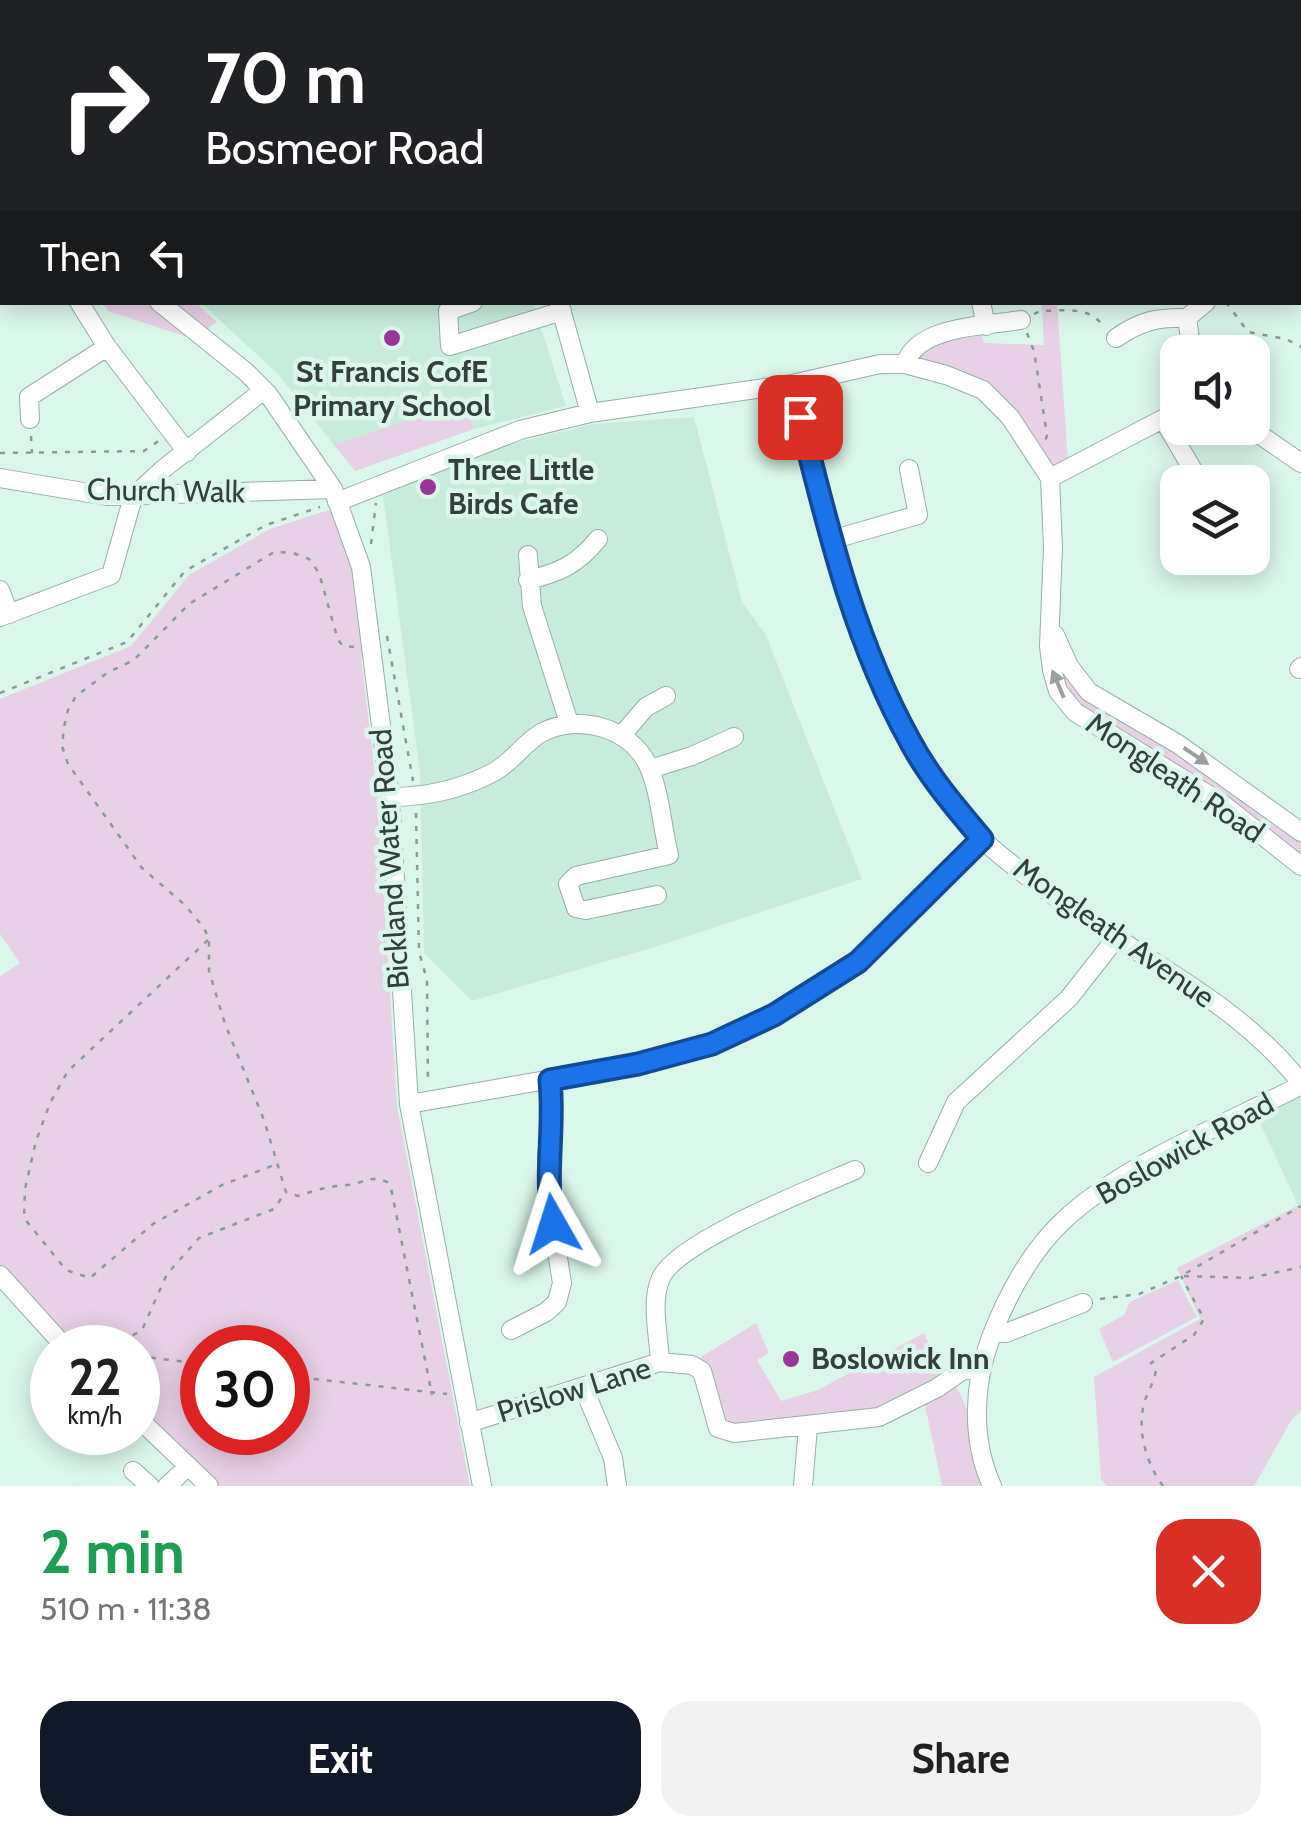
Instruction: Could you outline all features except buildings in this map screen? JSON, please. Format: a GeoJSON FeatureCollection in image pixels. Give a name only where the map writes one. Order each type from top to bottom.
{"type":"FeatureCollection","features":[{"type":"Feature","properties":{"kind":"street"},"geometry":{"type":"LineString","coordinates":[[81,305],[187,452]]}},
{"type":"Feature","properties":{"kind":"street","name":"Bickland Water Road"},"geometry":{"type":"LineString","coordinates":[[163,305],[264,390],[296,432],[335,496],[360,567],[390,798],[409,1104],[482,1486]]}},
{"type":"Feature","properties":{"kind":"street"},"geometry":{"type":"LineString","coordinates":[[465,305],[448,311],[450,346],[560,307],[590,412]]}},
{"type":"Feature","properties":{"kind":"street"},"geometry":{"type":"LineString","coordinates":[[981,305],[986,326]]}},
{"type":"Feature","properties":{"kind":"street"},"geometry":{"type":"LineString","coordinates":[[1116,338],[1140,322],[1187,318],[1202,305]]}},
{"type":"Feature","properties":{"kind":"street"},"geometry":{"type":"LineString","coordinates":[[1187,318],[1190,335]]}},
{"type":"Feature","properties":{"kind":"street"},"geometry":{"type":"LineString","coordinates":[[905,364],[912,347],[922,341],[1021,320]]}},
{"type":"Feature","properties":{"kind":"street"},"geometry":{"type":"LineString","coordinates":[[30,420],[29,397],[107,346]]}},
{"type":"Feature","properties":{"kind":"street","name":"Mongleath Road"},"geometry":{"type":"LineString","coordinates":[[335,496],[520,430],[590,412],[792,384],[880,364],[905,364],[946,375],[983,390],[1010,416],[1050,478],[1049,646],[1058,692],[1075,712],[1220,802],[1301,866]]}},
{"type":"Feature","properties":{"kind":"street","name":"Mongleath Avenue"},"geometry":{"type":"LineString","coordinates":[[792,384],[831,540],[862,641],[910,742],[940,788],[982,839],[1073,909],[1201,992],[1278,1053],[1301,1084]]}},
{"type":"Feature","properties":{"kind":"street"},"geometry":{"type":"LineString","coordinates":[[0,590],[5,615],[111,575],[133,497],[264,390]]}},
{"type":"Feature","properties":{"kind":"street"},"geometry":{"type":"LineString","coordinates":[[1050,478],[1160,420]]}},
{"type":"Feature","properties":{"kind":"street"},"geometry":{"type":"LineString","coordinates":[[1270,441],[1301,462]]}},
{"type":"Feature","properties":{"kind":"street"},"geometry":{"type":"LineString","coordinates":[[831,540],[918,515],[908,469]]}},
{"type":"Feature","properties":{"kind":"street","name":"Church Walk"},"geometry":{"type":"LineString","coordinates":[[0,478],[108,496],[335,496]]}},
{"type":"Feature","properties":{"kind":"street"},"geometry":{"type":"LineString","coordinates":[[528,580],[554,574],[580,561],[598,539]]}},
{"type":"Feature","properties":{"kind":"street"},"geometry":{"type":"LineString","coordinates":[[528,555],[532,606],[569,723]]}},
{"type":"Feature","properties":{"kind":"street","name":"Mongleath Road"},"geometry":{"type":"LineString","coordinates":[[1052,625],[1068,666],[1088,692],[1178,744],[1301,832]]}},
{"type":"Feature","properties":{"kind":"street"},"geometry":{"type":"LineString","coordinates":[[622,736],[646,707],[666,696]]}},
{"type":"Feature","properties":{"kind":"street"},"geometry":{"type":"LineString","coordinates":[[390,798],[416,798],[474,782],[499,770],[539,734],[569,723],[595,724],[622,736],[640,751],[650,769],[669,855],[576,876],[568,884],[576,908],[586,910],[657,895]]}},
{"type":"Feature","properties":{"kind":"street"},"geometry":{"type":"LineString","coordinates":[[650,769],[734,737]]}},
{"type":"Feature","properties":{"kind":"street"},"geometry":{"type":"LineString","coordinates":[[409,1104],[638,1064],[712,1044],[774,1015],[858,962],[982,839]]}},
{"type":"Feature","properties":{"kind":"street"},"geometry":{"type":"LineString","coordinates":[[928,1163],[956,1102],[1069,998],[1118,937]]}},
{"type":"Feature","properties":{"kind":"street"},"geometry":{"type":"LineString","coordinates":[[511,1330],[557,1302],[562,1283],[548,1195],[547,1157],[553,1107],[550,1080]]}},
{"type":"Feature","properties":{"kind":"street","name":"Boslowick Road"},"geometry":{"type":"LineString","coordinates":[[992,1486],[980,1441],[980,1369],[993,1332],[1032,1258],[1062,1222],[1086,1202],[1147,1164],[1301,1084]]}},
{"type":"Feature","properties":{"kind":"street"},"geometry":{"type":"LineString","coordinates":[[660,1362],[657,1305],[661,1276],[678,1259],[738,1222],[855,1170]]}},
{"type":"Feature","properties":{"kind":"street"},"geometry":{"type":"LineString","coordinates":[[0,1275],[45,1325]]}},
{"type":"Feature","properties":{"kind":"street"},"geometry":{"type":"LineString","coordinates":[[993,1332],[1006,1333],[1083,1302]]}},
{"type":"Feature","properties":{"kind":"street","name":"Prislow Lane"},"geometry":{"type":"LineString","coordinates":[[469,1422],[660,1362],[692,1365],[702,1371],[718,1428],[734,1433],[879,1416],[937,1388],[963,1370],[980,1369]]}},
{"type":"Feature","properties":{"kind":"street"},"geometry":{"type":"LineString","coordinates":[[584,1389],[612,1458],[617,1486]]}},
{"type":"Feature","properties":{"kind":"street"},"geometry":{"type":"LineString","coordinates":[[803,1486],[808,1427]]}},
{"type":"Feature","properties":{"kind":"street"},"geometry":{"type":"LineString","coordinates":[[160,1439],[210,1486]]}},
{"type":"Feature","properties":{"kind":"street"},"geometry":{"type":"LineString","coordinates":[[133,1471],[150,1486]]}},
{"type":"Feature","properties":{"kind":"path"},"geometry":{"type":"LineString","coordinates":[[1228,305],[1248,332],[1301,346]]}},
{"type":"Feature","properties":{"kind":"path"},"geometry":{"type":"LineString","coordinates":[[1040,458],[1047,435],[1034,351],[1021,320],[1040,311],[1083,311],[1097,317],[1116,338]]}},
{"type":"Feature","properties":{"kind":"path"},"geometry":{"type":"LineString","coordinates":[[30,420],[32,454]]}},
{"type":"Feature","properties":{"kind":"path"},"geometry":{"type":"LineString","coordinates":[[0,453],[144,450],[172,433]]}},
{"type":"Feature","properties":{"kind":"path"},"geometry":{"type":"LineString","coordinates":[[0,693],[127,642],[184,570],[266,525],[335,496]]}},
{"type":"Feature","properties":{"kind":"path"},"geometry":{"type":"LineString","coordinates":[[286,1192],[225,1024],[209,971],[209,939],[204,928],[185,905],[142,868],[68,764],[62,746],[68,710],[76,696],[134,660],[189,604],[274,552],[293,552],[309,559],[320,573],[338,640],[343,646],[363,646]]}},
{"type":"Feature","properties":{"kind":"path"},"geometry":{"type":"LineString","coordinates":[[209,939],[68,1070],[36,1141],[25,1189],[24,1218],[66,1270],[90,1278],[153,1224],[222,1186],[269,1164],[278,1164]]}},
{"type":"Feature","properties":{"kind":"path"},"geometry":{"type":"LineString","coordinates":[[286,1192],[298,1196],[329,1185],[349,1185],[370,1178],[387,1182],[432,1394]]}},
{"type":"Feature","properties":{"kind":"path"},"geometry":{"type":"LineString","coordinates":[[144,1325],[167,1274],[199,1238],[274,1209],[286,1192]]}},
{"type":"Feature","properties":{"kind":"path"},"geometry":{"type":"LineString","coordinates":[[1083,1302],[1138,1294],[1181,1276],[1301,1206]]}},
{"type":"Feature","properties":{"kind":"path"},"geometry":{"type":"LineString","coordinates":[[1181,1276],[1250,1278],[1301,1267]]}},
{"type":"Feature","properties":{"kind":"path"},"geometry":{"type":"LineString","coordinates":[[1163,1486],[1149,1463],[1142,1416],[1154,1384],[1156,1370],[1151,1364],[1194,1335],[1204,1319],[1181,1276]]}},
{"type":"Feature","properties":{"kind":"path"},"geometry":{"type":"LineString","coordinates":[[310,1379],[432,1394],[464,1392]]}},
{"type":"Feature","properties":{"kind":"shaded area"},"geometry":{"type":"Polygon","coordinates":[[[104,305],[198,305],[217,322],[193,339],[108,311],[104,305]]]}},
{"type":"Feature","properties":{"kind":"shaded area","name":"St Francis CofE Primary School"},"geometry":{"type":"Polygon","coordinates":[[[203,305],[534,305],[566,406],[474,429],[464,401],[334,445],[278,374],[203,305]]]}},
{"type":"Feature","properties":{"kind":"shaded area"},"geometry":{"type":"Polygon","coordinates":[[[1042,305],[1057,305],[1068,462],[1052,470],[1008,403],[971,375],[916,362],[921,346],[982,335],[984,343],[1044,345],[1042,305]]]}},
{"type":"Feature","properties":{"kind":"shaded area"},"geometry":{"type":"Polygon","coordinates":[[[464,401],[474,429],[355,471],[334,445],[464,401]]]}},
{"type":"Feature","properties":{"kind":"shaded area"},"geometry":{"type":"Polygon","coordinates":[[[694,417],[742,602],[766,635],[862,879],[658,946],[472,1001],[424,953],[420,773],[383,495],[494,448],[592,424],[694,417]]]}},
{"type":"Feature","properties":{"kind":"shaded area"},"geometry":{"type":"Polygon","coordinates":[[[332,509],[353,569],[378,799],[397,1106],[470,1486],[219,1486],[186,1455],[310,1455],[310,1325],[180,1325],[180,1449],[160,1430],[160,1325],[51,1325],[0,1270],[0,976],[20,963],[0,934],[0,699],[131,646],[189,575],[270,529],[332,509]]]}},
{"type":"Feature","properties":{"kind":"shaded area"},"geometry":{"type":"Polygon","coordinates":[[[1056,654],[1086,696],[1173,746],[1301,839],[1301,859],[1078,707],[1063,690],[1056,654]]]}},
{"type":"Feature","properties":{"kind":"shaded area"},"geometry":{"type":"Polygon","coordinates":[[[1301,1085],[1301,1204],[1298,1205],[1254,1110],[1301,1085]]]}},
{"type":"Feature","properties":{"kind":"shaded area"},"geometry":{"type":"Polygon","coordinates":[[[1301,1204],[1301,1411],[1292,1419],[1254,1486],[1107,1486],[1101,1479],[1094,1377],[1200,1319],[1177,1268],[1301,1204]]]}},
{"type":"Feature","properties":{"kind":"shaded area"},"geometry":{"type":"Polygon","coordinates":[[[1178,1280],[1197,1317],[1113,1362],[1099,1329],[1124,1315],[1130,1302],[1178,1280]]]}},
{"type":"Feature","properties":{"kind":"shaded area"},"geometry":{"type":"Polygon","coordinates":[[[756,1323],[769,1353],[757,1360],[781,1401],[818,1390],[924,1333],[945,1377],[870,1411],[735,1428],[723,1422],[701,1357],[756,1323]]]}},
{"type":"Feature","properties":{"kind":"shaded area"},"geometry":{"type":"Polygon","coordinates":[[[955,1385],[967,1410],[985,1486],[942,1486],[924,1400],[955,1385]]]}},
{"type":"Feature","properties":{"kind":"place","name":"St Francis CofE Primary School"},"geometry":{"type":"Point","coordinates":[392,338]}},
{"type":"Feature","properties":{"kind":"place","name":"Three Little Birds Cafe"},"geometry":{"type":"Point","coordinates":[428,487]}},
{"type":"Feature","properties":{"kind":"place","name":"Boslowick Inn"},"geometry":{"type":"Point","coordinates":[791,1359]}},
{"type":"Feature","properties":{"kind":"route"},"geometry":{"type":"LineString","coordinates":[[553,1224],[547,1157],[553,1107],[550,1080],[638,1064],[712,1044],[774,1015],[858,962],[982,839],[940,788],[910,742],[862,641],[800,417]]}}]}
